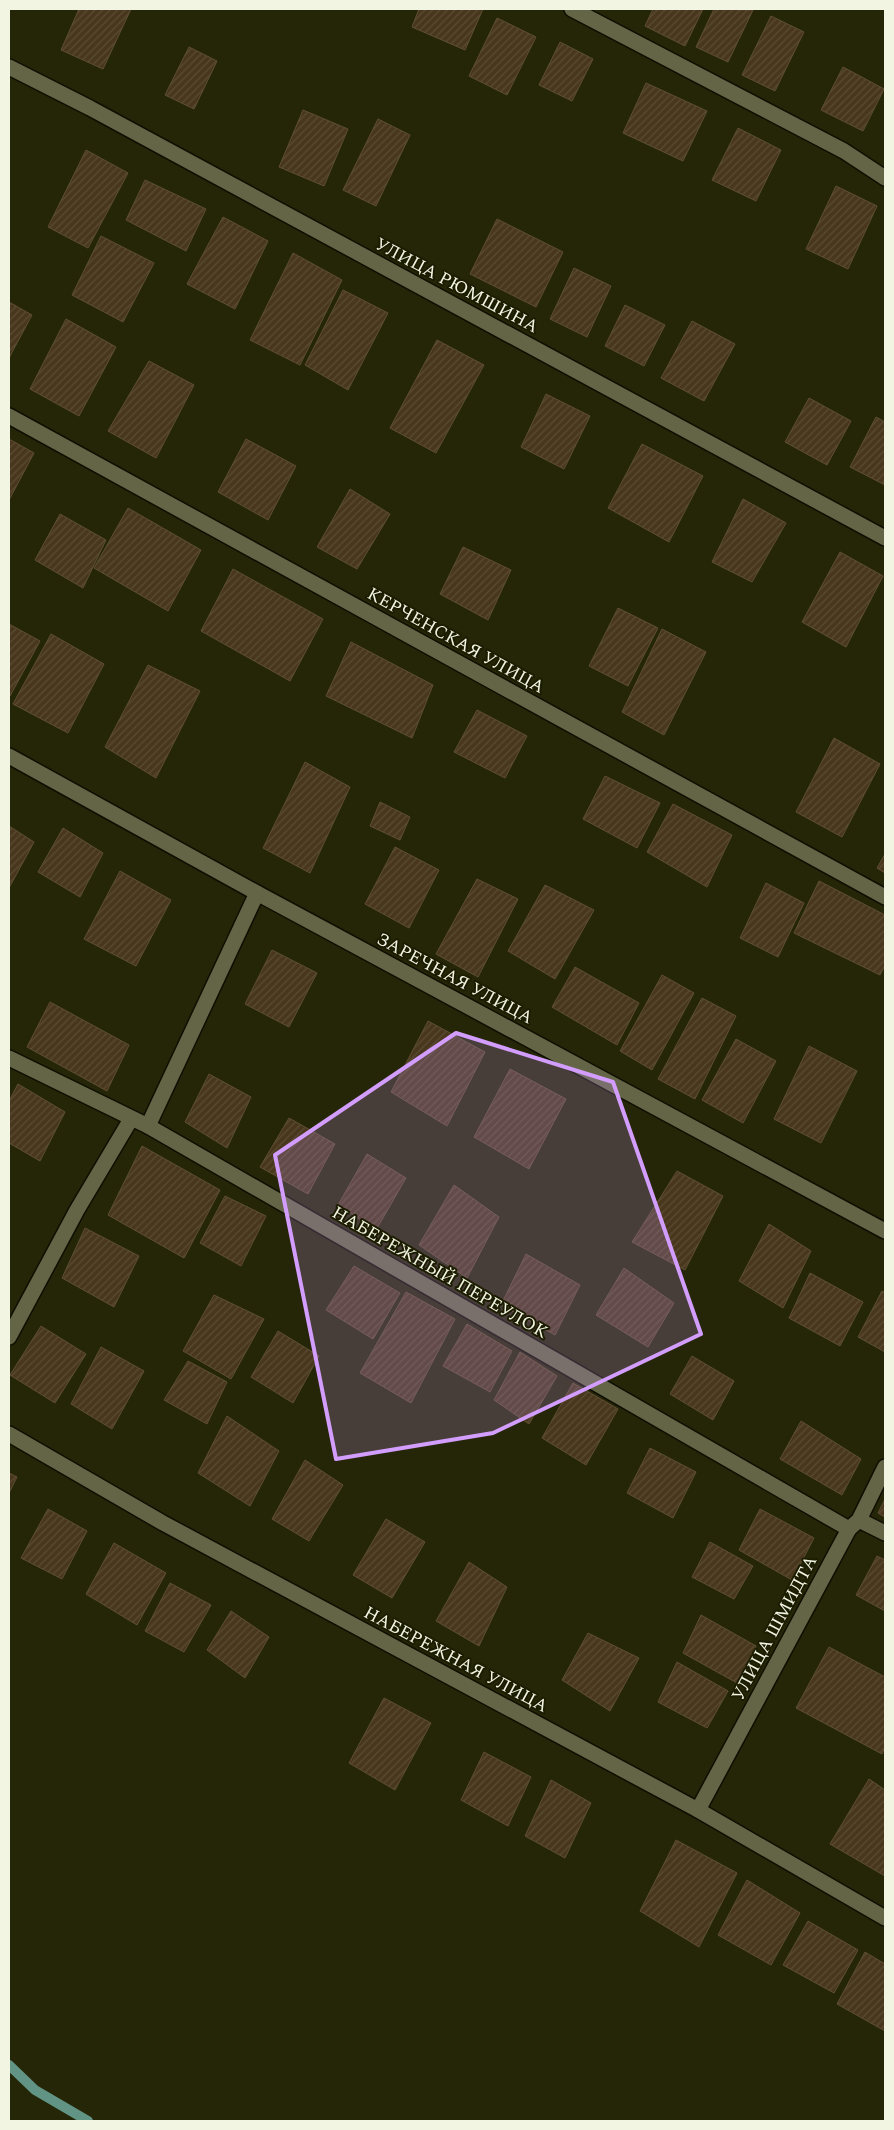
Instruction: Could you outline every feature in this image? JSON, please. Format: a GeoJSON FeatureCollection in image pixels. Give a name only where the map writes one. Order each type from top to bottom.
{"type":"FeatureCollection","features":[{"type":"Feature","properties":{"kind":"street"},"geometry":{"type":"LineString","coordinates":[[572,9],[844,151],[885,178]]}},
{"type":"Feature","properties":{"kind":"street","name":"УЛИЦА РЮМШИНА"},"geometry":{"type":"LineString","coordinates":[[9,67],[90,108],[885,538]]}},
{"type":"Feature","properties":{"kind":"street","name":"КЕРЧЕНСКАЯ УЛИЦА"},"geometry":{"type":"LineString","coordinates":[[9,416],[885,897]]}},
{"type":"Feature","properties":{"kind":"street","name":"ЗАРЕЧНАЯ УЛИЦА"},"geometry":{"type":"LineString","coordinates":[[9,756],[257,893],[885,1231]]}},
{"type":"Feature","properties":{"kind":"street"},"geometry":{"type":"LineString","coordinates":[[148,1126],[257,893]]}},
{"type":"Feature","properties":{"kind":"street","name":"НАБЕРЕЖНЫЙ ПЕРЕУЛОК"},"geometry":{"type":"LineString","coordinates":[[9,1058],[148,1126],[854,1524],[885,1533]]}},
{"type":"Feature","properties":{"kind":"street"},"geometry":{"type":"LineString","coordinates":[[9,1337],[77,1210],[131,1119]]}},
{"type":"Feature","properties":{"kind":"street","name":"НАБЕРЕЖНАЯ УЛИЦА"},"geometry":{"type":"LineString","coordinates":[[9,1434],[163,1524],[698,1810],[885,1918]]}},
{"type":"Feature","properties":{"kind":"street","name":"УЛИЦА ШМИДТА"},"geometry":{"type":"LineString","coordinates":[[698,1810],[885,1467]]}},
{"type":"Feature","properties":{"kind":"highlighted area"},"geometry":{"type":"Polygon","coordinates":[[[456,1033],[613,1082],[701,1334],[493,1433],[336,1459],[275,1155],[456,1033]]]}},
{"type":"Feature","properties":{"kind":"building"},"geometry":{"type":"Polygon","coordinates":[[[79,9],[131,9],[103,69],[61,50],[79,9]]]}},
{"type":"Feature","properties":{"kind":"building"},"geometry":{"type":"Polygon","coordinates":[[[419,9],[483,9],[465,50],[412,27],[419,9]]]}},
{"type":"Feature","properties":{"kind":"building"},"geometry":{"type":"Polygon","coordinates":[[[653,9],[703,9],[685,46],[645,26],[653,9]]]}},
{"type":"Feature","properties":{"kind":"building"},"geometry":{"type":"Polygon","coordinates":[[[714,9],[753,10],[728,62],[696,47],[714,9]]]}},
{"type":"Feature","properties":{"kind":"building"},"geometry":{"type":"Polygon","coordinates":[[[771,16],[804,32],[775,91],[742,75],[771,16]]]}},
{"type":"Feature","properties":{"kind":"building"},"geometry":{"type":"Polygon","coordinates":[[[497,18],[536,37],[507,95],[469,76],[497,18]]]}},
{"type":"Feature","properties":{"kind":"building"},"geometry":{"type":"Polygon","coordinates":[[[560,42],[593,59],[572,101],[539,85],[560,42]]]}},
{"type":"Feature","properties":{"kind":"building"},"geometry":{"type":"Polygon","coordinates":[[[189,47],[217,61],[194,109],[165,95],[189,47]]]}},
{"type":"Feature","properties":{"kind":"building"},"geometry":{"type":"Polygon","coordinates":[[[843,67],[884,89],[863,131],[821,110],[843,67]]]}},
{"type":"Feature","properties":{"kind":"building"},"geometry":{"type":"Polygon","coordinates":[[[646,83],[707,111],[683,161],[623,133],[646,83]]]}},
{"type":"Feature","properties":{"kind":"building"},"geometry":{"type":"Polygon","coordinates":[[[303,110],[348,129],[324,186],[279,167],[303,110]]]}},
{"type":"Feature","properties":{"kind":"building"},"geometry":{"type":"Polygon","coordinates":[[[378,119],[410,135],[376,206],[343,190],[378,119]]]}},
{"type":"Feature","properties":{"kind":"building"},"geometry":{"type":"Polygon","coordinates":[[[738,128],[781,150],[756,201],[712,180],[738,128]]]}},
{"type":"Feature","properties":{"kind":"building"},"geometry":{"type":"Polygon","coordinates":[[[86,150],[128,173],[88,248],[48,227],[86,150]]]}},
{"type":"Feature","properties":{"kind":"building"},"geometry":{"type":"Polygon","coordinates":[[[145,180],[206,209],[186,251],[126,220],[145,180]]]}},
{"type":"Feature","properties":{"kind":"building"},"geometry":{"type":"Polygon","coordinates":[[[836,186],[877,206],[848,269],[806,249],[836,186]]]}},
{"type":"Feature","properties":{"kind":"building"},"geometry":{"type":"Polygon","coordinates":[[[223,217],[268,241],[235,309],[187,284],[223,217]]]}},
{"type":"Feature","properties":{"kind":"building"},"geometry":{"type":"Polygon","coordinates":[[[497,219],[563,252],[536,307],[470,274],[497,219]]]}},
{"type":"Feature","properties":{"kind":"building"},"geometry":{"type":"Polygon","coordinates":[[[101,236],[154,263],[123,322],[72,295],[101,236]]]}},
{"type":"Feature","properties":{"kind":"building"},"geometry":{"type":"Polygon","coordinates":[[[293,253],[342,280],[300,365],[250,340],[293,253]]]}},
{"type":"Feature","properties":{"kind":"building"},"geometry":{"type":"Polygon","coordinates":[[[574,268],[611,286],[587,337],[550,319],[574,268]]]}},
{"type":"Feature","properties":{"kind":"building"},"geometry":{"type":"Polygon","coordinates":[[[343,290],[388,313],[348,390],[305,365],[343,290]]]}},
{"type":"Feature","properties":{"kind":"building"},"geometry":{"type":"Polygon","coordinates":[[[9,302],[32,315],[9,358],[9,302]]]}},
{"type":"Feature","properties":{"kind":"building"},"geometry":{"type":"Polygon","coordinates":[[[625,305],[665,325],[644,366],[605,346],[625,305]]]}},
{"type":"Feature","properties":{"kind":"building"},"geometry":{"type":"Polygon","coordinates":[[[66,319],[116,347],[79,416],[30,389],[66,319]]]}},
{"type":"Feature","properties":{"kind":"building"},"geometry":{"type":"Polygon","coordinates":[[[692,321],[735,344],[704,401],[661,378],[692,321]]]}},
{"type":"Feature","properties":{"kind":"building"},"geometry":{"type":"Polygon","coordinates":[[[437,340],[484,365],[436,453],[390,428],[437,340]]]}},
{"type":"Feature","properties":{"kind":"building"},"geometry":{"type":"Polygon","coordinates":[[[149,361],[194,385],[156,458],[108,431],[149,361]]]}},
{"type":"Feature","properties":{"kind":"building"},"geometry":{"type":"Polygon","coordinates":[[[546,394],[590,416],[564,469],[521,447],[546,394]]]}},
{"type":"Feature","properties":{"kind":"building"},"geometry":{"type":"Polygon","coordinates":[[[809,398],[851,421],[827,465],[785,442],[809,398]]]}},
{"type":"Feature","properties":{"kind":"building"},"geometry":{"type":"Polygon","coordinates":[[[876,417],[885,422],[885,485],[850,467],[876,417]]]}},
{"type":"Feature","properties":{"kind":"building"},"geometry":{"type":"Polygon","coordinates":[[[9,439],[34,453],[9,500],[9,439]]]}},
{"type":"Feature","properties":{"kind":"building"},"geometry":{"type":"Polygon","coordinates":[[[246,439],[296,466],[268,520],[218,492],[246,439]]]}},
{"type":"Feature","properties":{"kind":"building"},"geometry":{"type":"Polygon","coordinates":[[[642,444],[703,476],[669,542],[608,508],[642,444]]]}},
{"type":"Feature","properties":{"kind":"building"},"geometry":{"type":"Polygon","coordinates":[[[350,489],[390,514],[357,569],[317,547],[350,489]]]}},
{"type":"Feature","properties":{"kind":"building"},"geometry":{"type":"Polygon","coordinates":[[[743,499],[786,523],[752,582],[712,562],[743,499]]]}},
{"type":"Feature","properties":{"kind":"building"},"geometry":{"type":"Polygon","coordinates":[[[128,508],[201,550],[168,611],[94,568],[128,508]]]}},
{"type":"Feature","properties":{"kind":"building"},"geometry":{"type":"Polygon","coordinates":[[[60,514],[106,540],[83,588],[35,560],[60,514]]]}},
{"type":"Feature","properties":{"kind":"building"},"geometry":{"type":"Polygon","coordinates":[[[463,547],[511,570],[488,620],[440,594],[463,547]]]}},
{"type":"Feature","properties":{"kind":"building"},"geometry":{"type":"Polygon","coordinates":[[[840,552],[883,576],[846,647],[802,622],[840,552]]]}},
{"type":"Feature","properties":{"kind":"building"},"geometry":{"type":"Polygon","coordinates":[[[233,569],[323,619],[290,681],[201,631],[233,569]]]}},
{"type":"Feature","properties":{"kind":"building"},"geometry":{"type":"Polygon","coordinates":[[[618,608],[658,628],[628,686],[589,666],[618,608]]]}},
{"type":"Feature","properties":{"kind":"building"},"geometry":{"type":"Polygon","coordinates":[[[9,624],[40,641],[10,696],[9,695],[9,624]]]}},
{"type":"Feature","properties":{"kind":"building"},"geometry":{"type":"Polygon","coordinates":[[[662,629],[706,652],[664,735],[622,712],[662,629]]]}},
{"type":"Feature","properties":{"kind":"building"},"geometry":{"type":"Polygon","coordinates":[[[51,634],[104,664],[68,733],[13,704],[51,634]]]}},
{"type":"Feature","properties":{"kind":"building"},"geometry":{"type":"Polygon","coordinates":[[[351,642],[433,685],[412,738],[326,696],[351,642]]]}},
{"type":"Feature","properties":{"kind":"building"},"geometry":{"type":"Polygon","coordinates":[[[148,665],[200,691],[156,778],[105,747],[148,665]]]}},
{"type":"Feature","properties":{"kind":"building"},"geometry":{"type":"Polygon","coordinates":[[[477,710],[527,736],[505,778],[454,752],[477,710]]]}},
{"type":"Feature","properties":{"kind":"building"},"geometry":{"type":"Polygon","coordinates":[[[834,738],[880,764],[842,837],[796,812],[834,738]]]}},
{"type":"Feature","properties":{"kind":"building"},"geometry":{"type":"Polygon","coordinates":[[[305,762],[350,787],[310,873],[263,848],[305,762]]]}},
{"type":"Feature","properties":{"kind":"building"},"geometry":{"type":"Polygon","coordinates":[[[605,776],[660,803],[637,848],[583,819],[605,776]]]}},
{"type":"Feature","properties":{"kind":"building"},"geometry":{"type":"Polygon","coordinates":[[[380,802],[410,817],[400,840],[370,826],[380,802]]]}},
{"type":"Feature","properties":{"kind":"building"},"geometry":{"type":"Polygon","coordinates":[[[673,804],[732,835],[707,887],[647,852],[673,804]]]}},
{"type":"Feature","properties":{"kind":"building"},"geometry":{"type":"Polygon","coordinates":[[[9,826],[34,842],[9,888],[9,826]]]}},
{"type":"Feature","properties":{"kind":"building"},"geometry":{"type":"Polygon","coordinates":[[[63,828],[103,853],[80,897],[38,872],[63,828]]]}},
{"type":"Feature","properties":{"kind":"building"},"geometry":{"type":"Polygon","coordinates":[[[395,847],[439,870],[409,928],[365,904],[395,847]]]}},
{"type":"Feature","properties":{"kind":"building"},"geometry":{"type":"Polygon","coordinates":[[[885,854],[885,873],[877,868],[885,854]]]}},
{"type":"Feature","properties":{"kind":"building"},"geometry":{"type":"Polygon","coordinates":[[[120,871],[171,900],[136,966],[84,939],[120,871]]]}},
{"type":"Feature","properties":{"kind":"building"},"geometry":{"type":"Polygon","coordinates":[[[477,879],[518,899],[478,977],[436,954],[477,879]]]}},
{"type":"Feature","properties":{"kind":"building"},"geometry":{"type":"Polygon","coordinates":[[[819,881],[885,915],[885,965],[880,975],[794,933],[819,881]]]}},
{"type":"Feature","properties":{"kind":"building"},"geometry":{"type":"Polygon","coordinates":[[[766,883],[804,903],[778,957],[740,938],[766,883]]]}},
{"type":"Feature","properties":{"kind":"building"},"geometry":{"type":"Polygon","coordinates":[[[545,885],[594,910],[555,979],[508,951],[545,885]]]}},
{"type":"Feature","properties":{"kind":"building"},"geometry":{"type":"Polygon","coordinates":[[[272,950],[317,973],[289,1027],[245,1004],[272,950]]]}},
{"type":"Feature","properties":{"kind":"building"},"geometry":{"type":"Polygon","coordinates":[[[575,967],[639,1003],[617,1045],[552,1007],[575,967]]]}},
{"type":"Feature","properties":{"kind":"building"},"geometry":{"type":"Polygon","coordinates":[[[662,975],[694,993],[652,1070],[620,1051],[662,975]]]}},
{"type":"Feature","properties":{"kind":"building"},"geometry":{"type":"Polygon","coordinates":[[[702,998],[736,1016],[695,1099],[658,1079],[702,998]]]}},
{"type":"Feature","properties":{"kind":"building"},"geometry":{"type":"Polygon","coordinates":[[[50,1002],[129,1045],[107,1091],[27,1047],[50,1002]]]}},
{"type":"Feature","properties":{"kind":"building"},"geometry":{"type":"Polygon","coordinates":[[[428,1021],[485,1052],[447,1126],[391,1092],[428,1021]]]}},
{"type":"Feature","properties":{"kind":"building"},"geometry":{"type":"Polygon","coordinates":[[[736,1039],[776,1061],[743,1123],[702,1100],[736,1039]]]}},
{"type":"Feature","properties":{"kind":"building"},"geometry":{"type":"Polygon","coordinates":[[[809,1046],[857,1071],[821,1143],[774,1119],[809,1046]]]}},
{"type":"Feature","properties":{"kind":"building"},"geometry":{"type":"Polygon","coordinates":[[[510,1069],[566,1099],[529,1169],[474,1137],[510,1069]]]}},
{"type":"Feature","properties":{"kind":"building"},"geometry":{"type":"Polygon","coordinates":[[[209,1074],[251,1097],[227,1148],[185,1122],[209,1074]]]}},
{"type":"Feature","properties":{"kind":"building"},"geometry":{"type":"Polygon","coordinates":[[[18,1084],[65,1112],[40,1161],[9,1143],[9,1101],[18,1084]]]}},
{"type":"Feature","properties":{"kind":"building"},"geometry":{"type":"Polygon","coordinates":[[[289,1118],[335,1144],[308,1194],[260,1167],[289,1118]]]}},
{"type":"Feature","properties":{"kind":"building"},"geometry":{"type":"Polygon","coordinates":[[[142,1146],[220,1190],[184,1258],[108,1215],[142,1146]]]}},
{"type":"Feature","properties":{"kind":"building"},"geometry":{"type":"Polygon","coordinates":[[[367,1154],[406,1178],[376,1230],[338,1205],[367,1154]]]}},
{"type":"Feature","properties":{"kind":"building"},"geometry":{"type":"Polygon","coordinates":[[[677,1171],[723,1196],[685,1270],[632,1242],[677,1171]]]}},
{"type":"Feature","properties":{"kind":"building"},"geometry":{"type":"Polygon","coordinates":[[[454,1185],[499,1217],[467,1278],[419,1245],[454,1185]]]}},
{"type":"Feature","properties":{"kind":"building"},"geometry":{"type":"Polygon","coordinates":[[[225,1196],[266,1216],[241,1266],[200,1243],[225,1196]]]}},
{"type":"Feature","properties":{"kind":"building"},"geometry":{"type":"Polygon","coordinates":[[[769,1224],[811,1251],[783,1308],[739,1281],[769,1224]]]}},
{"type":"Feature","properties":{"kind":"building"},"geometry":{"type":"Polygon","coordinates":[[[85,1228],[139,1256],[114,1307],[62,1278],[85,1228]]]}},
{"type":"Feature","properties":{"kind":"building"},"geometry":{"type":"Polygon","coordinates":[[[526,1254],[580,1285],[555,1335],[501,1305],[526,1254]]]}},
{"type":"Feature","properties":{"kind":"building"},"geometry":{"type":"Polygon","coordinates":[[[354,1266],[400,1293],[373,1339],[326,1310],[354,1266]]]}},
{"type":"Feature","properties":{"kind":"building"},"geometry":{"type":"Polygon","coordinates":[[[624,1268],[674,1303],[648,1347],[596,1315],[624,1268]]]}},
{"type":"Feature","properties":{"kind":"building"},"geometry":{"type":"Polygon","coordinates":[[[810,1273],[863,1302],[840,1346],[789,1318],[810,1273]]]}},
{"type":"Feature","properties":{"kind":"building"},"geometry":{"type":"Polygon","coordinates":[[[882,1291],[885,1293],[885,1352],[858,1337],[882,1291]]]}},
{"type":"Feature","properties":{"kind":"building"},"geometry":{"type":"Polygon","coordinates":[[[406,1292],[455,1319],[411,1403],[360,1373],[406,1292]]]}},
{"type":"Feature","properties":{"kind":"building"},"geometry":{"type":"Polygon","coordinates":[[[214,1295],[264,1319],[231,1379],[183,1351],[214,1295]]]}},
{"type":"Feature","properties":{"kind":"building"},"geometry":{"type":"Polygon","coordinates":[[[467,1324],[512,1351],[490,1392],[443,1366],[467,1324]]]}},
{"type":"Feature","properties":{"kind":"building"},"geometry":{"type":"Polygon","coordinates":[[[41,1326],[86,1354],[55,1403],[10,1375],[41,1326]]]}},
{"type":"Feature","properties":{"kind":"building"},"geometry":{"type":"Polygon","coordinates":[[[278,1331],[319,1356],[293,1403],[251,1377],[278,1331]]]}},
{"type":"Feature","properties":{"kind":"building"},"geometry":{"type":"Polygon","coordinates":[[[101,1347],[144,1371],[112,1429],[71,1404],[101,1347]]]}},
{"type":"Feature","properties":{"kind":"building"},"geometry":{"type":"Polygon","coordinates":[[[520,1352],[557,1376],[529,1424],[494,1400],[520,1352]]]}},
{"type":"Feature","properties":{"kind":"building"},"geometry":{"type":"Polygon","coordinates":[[[692,1356],[734,1381],[713,1420],[670,1394],[692,1356]]]}},
{"type":"Feature","properties":{"kind":"building"},"geometry":{"type":"Polygon","coordinates":[[[188,1361],[227,1382],[207,1424],[164,1400],[188,1361]]]}},
{"type":"Feature","properties":{"kind":"building"},"geometry":{"type":"Polygon","coordinates":[[[573,1383],[618,1409],[586,1465],[542,1438],[573,1383]]]}},
{"type":"Feature","properties":{"kind":"building"},"geometry":{"type":"Polygon","coordinates":[[[227,1416],[279,1451],[250,1506],[198,1473],[227,1416]]]}},
{"type":"Feature","properties":{"kind":"building"},"geometry":{"type":"Polygon","coordinates":[[[801,1421],[861,1459],[842,1495],[780,1459],[801,1421]]]}},
{"type":"Feature","properties":{"kind":"building"},"geometry":{"type":"Polygon","coordinates":[[[650,1448],[696,1472],[673,1518],[627,1493],[650,1448]]]}},
{"type":"Feature","properties":{"kind":"building"},"geometry":{"type":"Polygon","coordinates":[[[305,1460],[343,1485],[309,1541],[272,1519],[305,1460]]]}},
{"type":"Feature","properties":{"kind":"building"},"geometry":{"type":"Polygon","coordinates":[[[9,1473],[17,1477],[9,1493],[9,1473]]]}},
{"type":"Feature","properties":{"kind":"building"},"geometry":{"type":"Polygon","coordinates":[[[885,1499],[885,1517],[878,1513],[885,1499]]]}},
{"type":"Feature","properties":{"kind":"building"},"geometry":{"type":"Polygon","coordinates":[[[48,1509],[87,1531],[62,1579],[21,1558],[48,1509]]]}},
{"type":"Feature","properties":{"kind":"building"},"geometry":{"type":"Polygon","coordinates":[[[760,1509],[814,1538],[792,1580],[739,1550],[760,1509]]]}},
{"type":"Feature","properties":{"kind":"building"},"geometry":{"type":"Polygon","coordinates":[[[386,1519],[425,1542],[392,1598],[353,1575],[386,1519]]]}},
{"type":"Feature","properties":{"kind":"building"},"geometry":{"type":"Polygon","coordinates":[[[710,1542],[753,1566],[734,1599],[692,1577],[710,1542]]]}},
{"type":"Feature","properties":{"kind":"building"},"geometry":{"type":"Polygon","coordinates":[[[114,1543],[166,1573],[137,1625],[86,1594],[114,1543]]]}},
{"type":"Feature","properties":{"kind":"building"},"geometry":{"type":"Polygon","coordinates":[[[877,1556],[885,1560],[885,1611],[856,1595],[877,1556]]]}},
{"type":"Feature","properties":{"kind":"building"},"geometry":{"type":"Polygon","coordinates":[[[469,1562],[507,1587],[479,1646],[436,1621],[469,1562]]]}},
{"type":"Feature","properties":{"kind":"building"},"geometry":{"type":"Polygon","coordinates":[[[170,1583],[211,1605],[184,1652],[145,1631],[170,1583]]]}},
{"type":"Feature","properties":{"kind":"building"},"geometry":{"type":"Polygon","coordinates":[[[231,1611],[269,1637],[245,1678],[207,1650],[231,1611]]]}},
{"type":"Feature","properties":{"kind":"building"},"geometry":{"type":"Polygon","coordinates":[[[701,1615],[756,1646],[737,1683],[683,1653],[701,1615]]]}},
{"type":"Feature","properties":{"kind":"building"},"geometry":{"type":"Polygon","coordinates":[[[588,1633],[639,1658],[610,1711],[562,1680],[588,1633]]]}},
{"type":"Feature","properties":{"kind":"building"},"geometry":{"type":"Polygon","coordinates":[[[829,1647],[885,1677],[885,1747],[882,1754],[796,1708],[829,1647]]]}},
{"type":"Feature","properties":{"kind":"building"},"geometry":{"type":"Polygon","coordinates":[[[677,1662],[728,1691],[707,1728],[658,1702],[677,1662]]]}},
{"type":"Feature","properties":{"kind":"building"},"geometry":{"type":"Polygon","coordinates":[[[384,1698],[431,1723],[395,1790],[349,1763],[384,1698]]]}},
{"type":"Feature","properties":{"kind":"building"},"geometry":{"type":"Polygon","coordinates":[[[484,1752],[531,1777],[508,1826],[461,1800],[484,1752]]]}},
{"type":"Feature","properties":{"kind":"building"},"geometry":{"type":"Polygon","coordinates":[[[869,1779],[885,1790],[885,1876],[830,1844],[869,1779]]]}},
{"type":"Feature","properties":{"kind":"building"},"geometry":{"type":"Polygon","coordinates":[[[551,1780],[591,1803],[565,1858],[525,1836],[551,1780]]]}},
{"type":"Feature","properties":{"kind":"building"},"geometry":{"type":"Polygon","coordinates":[[[676,1840],[737,1873],[699,1947],[640,1911],[676,1840]]]}},
{"type":"Feature","properties":{"kind":"building"},"geometry":{"type":"Polygon","coordinates":[[[747,1880],[800,1913],[771,1965],[718,1935],[747,1880]]]}},
{"type":"Feature","properties":{"kind":"building"},"geometry":{"type":"Polygon","coordinates":[[[808,1921],[858,1950],[834,1993],[783,1965],[808,1921]]]}},
{"type":"Feature","properties":{"kind":"building"},"geometry":{"type":"Polygon","coordinates":[[[865,1952],[885,1964],[885,2031],[837,2004],[865,1952]]]}},
{"type":"Feature","properties":{"kind":"waterway"},"geometry":{"type":"LineString","coordinates":[[9,2065],[35,2090],[88,2121]]}}]}
